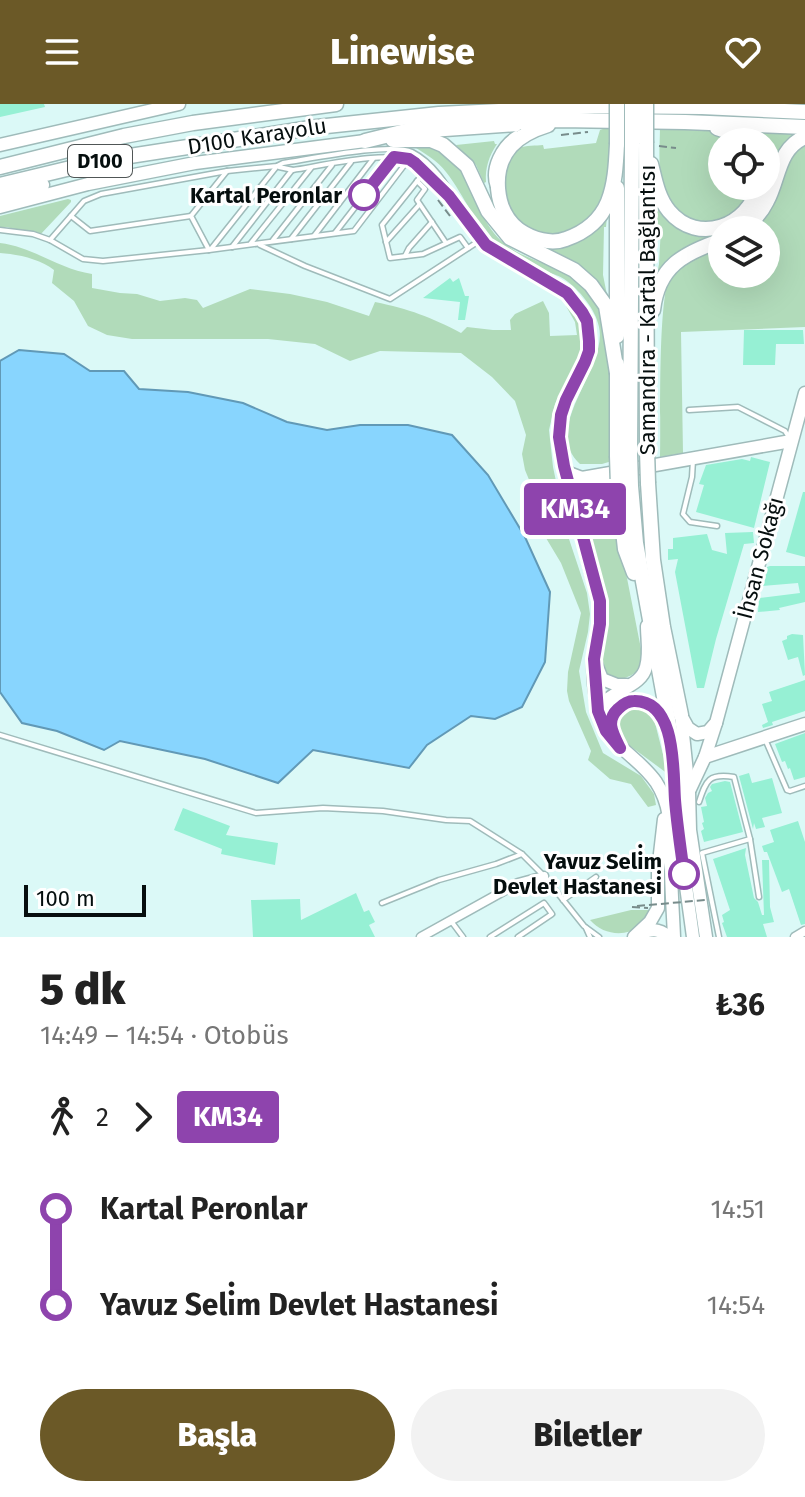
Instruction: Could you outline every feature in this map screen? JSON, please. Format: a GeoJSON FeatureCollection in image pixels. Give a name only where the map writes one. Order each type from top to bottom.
{"type":"FeatureCollection","features":[{"type":"Feature","properties":{"kind":"highway"},"geometry":{"type":"LineString","coordinates":[[193,123],[277,104]]}},
{"type":"Feature","properties":{"kind":"highway","name":"D100 Karayolu"},"geometry":{"type":"LineString","coordinates":[[0,167],[124,136],[193,123],[336,104]]}},
{"type":"Feature","properties":{"kind":"highway"},"geometry":{"type":"LineString","coordinates":[[617,104],[663,203],[682,222],[708,229],[722,227],[736,221],[755,200]]}},
{"type":"Feature","properties":{"kind":"highway"},"geometry":{"type":"LineString","coordinates":[[561,128],[526,134],[509,149],[500,165],[501,202],[507,215],[517,228],[547,241],[574,236],[595,223],[604,211],[615,180],[638,144],[632,104]]}},
{"type":"Feature","properties":{"kind":"highway"},"geometry":{"type":"LineString","coordinates":[[617,373],[638,144],[646,104]]}},
{"type":"Feature","properties":{"kind":"highway","name":"D100 Karayolu"},"geometry":{"type":"LineString","coordinates":[[0,185],[104,160],[317,127],[439,114],[599,106],[805,112]]}},
{"type":"Feature","properties":{"kind":"highway"},"geometry":{"type":"LineString","coordinates":[[685,122],[717,128]]}},
{"type":"Feature","properties":{"kind":"highway"},"geometry":{"type":"LineString","coordinates":[[365,141],[422,127],[561,128],[685,122],[805,127]]}},
{"type":"Feature","properties":{"kind":"highway"},"geometry":{"type":"LineString","coordinates":[[758,216],[768,199],[784,156],[798,139],[805,137]]}},
{"type":"Feature","properties":{"kind":"highway"},"geometry":{"type":"LineString","coordinates":[[365,141],[431,140],[451,151],[467,166],[488,211],[510,238],[574,270],[591,285],[606,306],[617,373],[624,455],[625,549],[647,607],[672,741]]}},
{"type":"Feature","properties":{"kind":"highway","name":"Samandıra - Kartal Bağlantısı"},"geometry":{"type":"LineString","coordinates":[[638,144],[653,560],[681,715]]}},
{"type":"Feature","properties":{"kind":"highway","name":"Samandıra - Kartal Bağlantısı"},"geometry":{"type":"LineString","coordinates":[[624,455],[638,144]]}},
{"type":"Feature","properties":{"kind":"highway"},"geometry":{"type":"LineString","coordinates":[[0,197],[201,145]]}},
{"type":"Feature","properties":{"kind":"highway"},"geometry":{"type":"LineString","coordinates":[[0,160],[56,153]]}},
{"type":"Feature","properties":{"kind":"highway"},"geometry":{"type":"LineString","coordinates":[[647,358],[654,301],[667,269],[683,256],[708,246]]}},
{"type":"Feature","properties":{"kind":"street"},"geometry":{"type":"LineString","coordinates":[[0,145],[179,104]]}},
{"type":"Feature","properties":{"kind":"street"},"geometry":{"type":"LineString","coordinates":[[0,207],[88,184],[195,163],[365,141]]}},
{"type":"Feature","properties":{"kind":"street"},"geometry":{"type":"LineString","coordinates":[[464,214],[481,240],[567,293],[587,321],[589,351],[566,400],[559,437],[600,601],[594,659],[598,711],[606,731],[620,748],[650,774],[667,804],[671,828],[672,937],[653,929],[634,937]]}},
{"type":"Feature","properties":{"kind":"street","name":"İhsan Sokağı"},"geometry":{"type":"LineString","coordinates":[[689,792],[716,723],[805,393]]}},
{"type":"Feature","properties":{"kind":"street"},"geometry":{"type":"LineString","coordinates":[[564,466],[575,476],[592,477],[791,441]]}},
{"type":"Feature","properties":{"kind":"street"},"geometry":{"type":"LineString","coordinates":[[574,504],[574,492],[578,485],[592,477]]}},
{"type":"Feature","properties":{"kind":"street"},"geometry":{"type":"LineString","coordinates":[[598,711],[604,701],[644,674],[647,665],[647,607]]}},
{"type":"Feature","properties":{"kind":"street"},"geometry":{"type":"LineString","coordinates":[[594,659],[602,679],[617,685],[630,685]]}},
{"type":"Feature","properties":{"kind":"street"},"geometry":{"type":"LineString","coordinates":[[620,748],[610,719],[615,712],[624,703],[635,701],[657,710],[672,741],[676,802],[693,937]]}},
{"type":"Feature","properties":{"kind":"street"},"geometry":{"type":"LineString","coordinates":[[681,715],[688,728],[697,734],[708,732],[716,723]]}},
{"type":"Feature","properties":{"kind":"street"},"geometry":{"type":"LineString","coordinates":[[681,715],[690,830],[706,937]]}},
{"type":"Feature","properties":{"kind":"street"},"geometry":{"type":"LineString","coordinates":[[705,757],[805,724]]}},
{"type":"Feature","properties":{"kind":"street"},"geometry":{"type":"LineString","coordinates":[[634,937],[650,922],[658,908],[658,871],[664,826],[661,792]]}},
{"type":"Feature","properties":{"kind":"street"},"geometry":{"type":"LineString","coordinates":[[421,937],[518,883],[544,876]]}},
{"type":"Feature","properties":{"kind":"street"},"geometry":{"type":"LineString","coordinates":[[795,937],[805,931]]}},
{"type":"Feature","properties":{"kind":"lane"},"geometry":{"type":"LineString","coordinates":[[209,250],[277,166],[377,149],[411,152],[436,172],[464,214]]}},
{"type":"Feature","properties":{"kind":"lane"},"geometry":{"type":"LineString","coordinates":[[335,233],[394,157]]}},
{"type":"Feature","properties":{"kind":"lane"},"geometry":{"type":"LineString","coordinates":[[314,236],[374,158]]}},
{"type":"Feature","properties":{"kind":"lane"},"geometry":{"type":"LineString","coordinates":[[50,240],[84,201],[101,194],[227,171],[277,166],[293,170],[374,158],[409,159],[435,181],[464,214]]}},
{"type":"Feature","properties":{"kind":"lane"},"geometry":{"type":"LineString","coordinates":[[0,230],[33,234],[92,261],[354,231],[409,159]]}},
{"type":"Feature","properties":{"kind":"lane"},"geometry":{"type":"LineString","coordinates":[[291,239],[351,161]]}},
{"type":"Feature","properties":{"kind":"lane"},"geometry":{"type":"LineString","coordinates":[[272,242],[333,164]]}},
{"type":"Feature","properties":{"kind":"lane"},"geometry":{"type":"LineString","coordinates":[[250,244],[312,167]]}},
{"type":"Feature","properties":{"kind":"lane"},"geometry":{"type":"LineString","coordinates":[[232,247],[293,170]]}},
{"type":"Feature","properties":{"kind":"lane"},"geometry":{"type":"LineString","coordinates":[[70,216],[90,231],[191,216],[227,171]]}},
{"type":"Feature","properties":{"kind":"lane"},"geometry":{"type":"LineString","coordinates":[[422,175],[382,225],[390,258],[423,254],[460,237],[468,248]]}},
{"type":"Feature","properties":{"kind":"lane"},"geometry":{"type":"LineString","coordinates":[[417,181],[425,189],[417,200],[446,243]]}},
{"type":"Feature","properties":{"kind":"lane"},"geometry":{"type":"LineString","coordinates":[[386,242],[420,204]]}},
{"type":"Feature","properties":{"kind":"lane"},"geometry":{"type":"LineString","coordinates":[[191,216],[209,250]]}},
{"type":"Feature","properties":{"kind":"lane"},"geometry":{"type":"LineString","coordinates":[[405,256],[432,222]]}},
{"type":"Feature","properties":{"kind":"lane"},"geometry":{"type":"LineString","coordinates":[[257,243],[305,266],[390,299],[481,240]]}},
{"type":"Feature","properties":{"kind":"lane"},"geometry":{"type":"LineString","coordinates":[[689,410],[738,407],[785,431],[791,441]]}},
{"type":"Feature","properties":{"kind":"lane"},"geometry":{"type":"LineString","coordinates":[[693,458],[683,514],[690,522],[717,526]]}},
{"type":"Feature","properties":{"kind":"lane"},"geometry":{"type":"LineString","coordinates":[[0,735],[256,813],[323,808],[470,821],[522,854],[544,876],[590,937]]}},
{"type":"Feature","properties":{"kind":"lane"},"geometry":{"type":"LineString","coordinates":[[764,737],[787,790],[805,786]]}},
{"type":"Feature","properties":{"kind":"lane"},"geometry":{"type":"LineString","coordinates":[[699,802],[707,782],[714,776],[734,777],[750,839],[759,897]]}},
{"type":"Feature","properties":{"kind":"lane"},"geometry":{"type":"LineString","coordinates":[[719,937],[702,853],[750,839]]}},
{"type":"Feature","properties":{"kind":"lane"},"geometry":{"type":"LineString","coordinates":[[382,903],[411,889],[522,854]]}},
{"type":"Feature","properties":{"kind":"lane"},"geometry":{"type":"LineString","coordinates":[[563,900],[596,877]]}},
{"type":"Feature","properties":{"kind":"lane"},"geometry":{"type":"LineString","coordinates":[[490,937],[544,903],[552,914],[518,937]]}},
{"type":"Feature","properties":{"kind":"lane"},"geometry":{"type":"LineString","coordinates":[[450,919],[463,937]]}},
{"type":"Feature","properties":{"kind":"lane"},"geometry":{"type":"LineString","coordinates":[[584,926],[599,937]]}},
{"type":"Feature","properties":{"kind":"path"},"geometry":{"type":"LineString","coordinates":[[561,128],[588,132]]}},
{"type":"Feature","properties":{"kind":"path"},"geometry":{"type":"LineString","coordinates":[[638,144],[676,148]]}},
{"type":"Feature","properties":{"kind":"path"},"geometry":{"type":"LineString","coordinates":[[438,200],[450,216]]}},
{"type":"Feature","properties":{"kind":"path"},"geometry":{"type":"LineString","coordinates":[[658,908],[632,907],[705,900]]}},
{"type":"Feature","properties":{"kind":"green space"},"geometry":{"type":"Polygon","coordinates":[[[611,126],[605,186],[598,204],[582,224],[564,234],[546,234],[528,227],[514,214],[505,198],[502,180],[515,151],[528,146],[543,145],[544,149],[596,143],[600,130],[611,126]]]}},
{"type":"Feature","properties":{"kind":"green space"},"geometry":{"type":"Polygon","coordinates":[[[660,127],[708,131],[708,200],[745,200],[729,216],[708,216],[708,222],[697,221],[674,204],[665,189],[660,159],[660,127]]]}},
{"type":"Feature","properties":{"kind":"green space"},"geometry":{"type":"Polygon","coordinates":[[[780,130],[799,131],[780,151],[780,130]]]}},
{"type":"Feature","properties":{"kind":"green space"},"geometry":{"type":"Polygon","coordinates":[[[805,140],[805,327],[681,332],[683,453],[660,457],[662,330],[667,283],[672,271],[708,252],[708,288],[780,288],[780,216],[756,216],[765,200],[780,200],[780,171],[789,154],[805,140]]]}},
{"type":"Feature","properties":{"kind":"green space"},"geometry":{"type":"Polygon","coordinates":[[[494,141],[497,144],[488,162],[484,183],[476,165],[456,145],[494,141]]]}},
{"type":"Feature","properties":{"kind":"green space"},"geometry":{"type":"Polygon","coordinates":[[[426,145],[447,157],[465,175],[481,212],[505,244],[581,282],[600,308],[609,358],[612,461],[580,464],[570,449],[567,433],[599,343],[599,327],[591,307],[570,283],[516,257],[491,238],[443,168],[413,146],[426,145]]]}},
{"type":"Feature","properties":{"kind":"green space"},"geometry":{"type":"Polygon","coordinates":[[[68,199],[71,202],[39,236],[0,227],[0,216],[68,199]]]}},
{"type":"Feature","properties":{"kind":"green space"},"geometry":{"type":"Polygon","coordinates":[[[655,201],[708,230],[708,241],[677,253],[657,275],[661,227],[658,226],[655,201]]]}},
{"type":"Feature","properties":{"kind":"green space"},"geometry":{"type":"Polygon","coordinates":[[[607,216],[603,275],[607,295],[585,271],[541,246],[607,216]]]}},
{"type":"Feature","properties":{"kind":"green space"},"geometry":{"type":"Polygon","coordinates":[[[0,243],[92,274],[92,288],[137,294],[160,301],[197,300],[203,308],[250,289],[327,302],[369,316],[375,302],[420,314],[461,333],[467,327],[511,330],[510,320],[515,314],[543,301],[549,313],[550,336],[577,335],[575,322],[566,306],[568,304],[578,319],[582,352],[555,404],[549,430],[553,467],[567,533],[587,593],[590,614],[579,671],[586,712],[603,753],[641,776],[654,794],[656,805],[648,807],[631,784],[610,779],[588,760],[591,751],[567,691],[581,613],[561,563],[543,533],[537,499],[525,470],[522,454],[526,435],[515,401],[492,377],[461,353],[380,351],[350,361],[315,344],[268,339],[132,339],[107,335],[88,326],[74,301],[52,283],[54,270],[28,258],[0,253],[0,243]]]}},
{"type":"Feature","properties":{"kind":"green space"},"geometry":{"type":"Polygon","coordinates":[[[608,482],[642,654],[636,672],[619,680],[606,673],[600,663],[603,595],[578,501],[586,488],[608,482]]]}},
{"type":"Feature","properties":{"kind":"green space"},"geometry":{"type":"Polygon","coordinates":[[[639,705],[650,710],[654,719],[668,774],[618,737],[614,723],[618,715],[627,708],[639,705]]]}},
{"type":"Feature","properties":{"kind":"green space"},"geometry":{"type":"Polygon","coordinates":[[[631,910],[651,910],[640,927],[627,932],[607,931],[590,920],[631,910]]]}},
{"type":"Feature","properties":{"kind":"water"},"geometry":{"type":"Polygon","coordinates":[[[19,350],[64,354],[90,371],[124,371],[139,389],[188,392],[243,403],[287,422],[327,430],[360,425],[408,425],[452,435],[488,475],[525,537],[550,592],[545,662],[522,707],[495,719],[471,716],[427,745],[409,768],[313,750],[278,783],[205,759],[120,741],[104,750],[57,731],[22,723],[0,692],[0,361],[19,350]]]}},
{"type":"Feature","properties":{"kind":"building"},"geometry":{"type":"Polygon","coordinates":[[[0,104],[44,104],[45,107],[0,117],[0,104]]]}},
{"type":"Feature","properties":{"kind":"building"},"geometry":{"type":"Polygon","coordinates":[[[450,278],[453,282],[459,278],[465,296],[469,296],[465,320],[458,320],[460,302],[423,298],[450,278]]]}},
{"type":"Feature","properties":{"kind":"building"},"geometry":{"type":"Polygon","coordinates":[[[744,330],[803,330],[804,344],[776,344],[775,365],[743,365],[744,330]]]}},
{"type":"Feature","properties":{"kind":"building"},"geometry":{"type":"Polygon","coordinates":[[[751,457],[770,462],[754,528],[696,512],[704,485],[699,484],[706,465],[742,459],[750,461],[751,457]]]}},
{"type":"Feature","properties":{"kind":"building"},"geometry":{"type":"Polygon","coordinates":[[[805,492],[805,557],[786,552],[805,492]]]}},
{"type":"Feature","properties":{"kind":"building"},"geometry":{"type":"Polygon","coordinates":[[[753,532],[754,543],[744,544],[704,688],[697,688],[675,572],[678,559],[668,560],[668,549],[673,549],[673,538],[707,534],[712,550],[727,554],[725,533],[753,532]]]}},
{"type":"Feature","properties":{"kind":"building"},"geometry":{"type":"Polygon","coordinates":[[[805,566],[805,602],[780,610],[758,612],[759,598],[800,593],[798,583],[762,586],[767,567],[805,566]]]}},
{"type":"Feature","properties":{"kind":"building"},"geometry":{"type":"Polygon","coordinates":[[[792,634],[803,635],[803,676],[798,657],[788,660],[782,641],[792,634]]]}},
{"type":"Feature","properties":{"kind":"building"},"geometry":{"type":"Polygon","coordinates":[[[805,680],[805,711],[763,728],[762,725],[768,722],[762,704],[772,701],[769,692],[805,680]]]}},
{"type":"Feature","properties":{"kind":"building"},"geometry":{"type":"Polygon","coordinates":[[[805,733],[805,777],[794,780],[775,744],[805,733]]]}},
{"type":"Feature","properties":{"kind":"building"},"geometry":{"type":"Polygon","coordinates":[[[749,773],[752,783],[772,778],[782,813],[762,818],[765,827],[756,829],[754,823],[753,829],[739,776],[749,773]]]}},
{"type":"Feature","properties":{"kind":"building"},"geometry":{"type":"Polygon","coordinates":[[[730,782],[743,832],[704,842],[701,807],[707,806],[705,798],[712,791],[712,784],[730,782]]]}},
{"type":"Feature","properties":{"kind":"building"},"geometry":{"type":"Polygon","coordinates":[[[183,808],[230,826],[226,835],[278,843],[275,865],[221,854],[222,849],[174,830],[183,808]]]}},
{"type":"Feature","properties":{"kind":"building"},"geometry":{"type":"Polygon","coordinates":[[[798,821],[805,842],[805,924],[801,925],[789,889],[782,892],[762,846],[774,842],[770,830],[798,821]]]}},
{"type":"Feature","properties":{"kind":"building"},"geometry":{"type":"Polygon","coordinates":[[[746,848],[754,898],[762,915],[762,860],[769,860],[770,907],[774,922],[763,924],[767,937],[727,937],[722,923],[722,915],[730,910],[713,859],[746,848]]]}},
{"type":"Feature","properties":{"kind":"building"},"geometry":{"type":"Polygon","coordinates":[[[356,893],[364,912],[369,910],[375,922],[369,925],[375,937],[253,937],[251,900],[300,899],[301,920],[356,893]]]}},
{"type":"Feature","properties":{"kind":"bus line","name":"KM34"},"geometry":{"type":"LineString","coordinates":[[364,195],[394,157],[409,159],[449,196],[486,245],[567,293],[587,321],[589,351],[566,400],[559,437],[600,601],[594,659],[598,711],[606,731],[620,748],[610,719],[624,703],[644,703],[661,716],[672,741],[684,874]]}},
{"type":"Feature","properties":{"kind":"place","name":"Kartal Peronlar"},"geometry":{"type":"Point","coordinates":[364,195]}},
{"type":"Feature","properties":{"kind":"place","name":"Yavuz Seli̇m Devlet Hastanesi̇"},"geometry":{"type":"Point","coordinates":[684,874]}}]}
